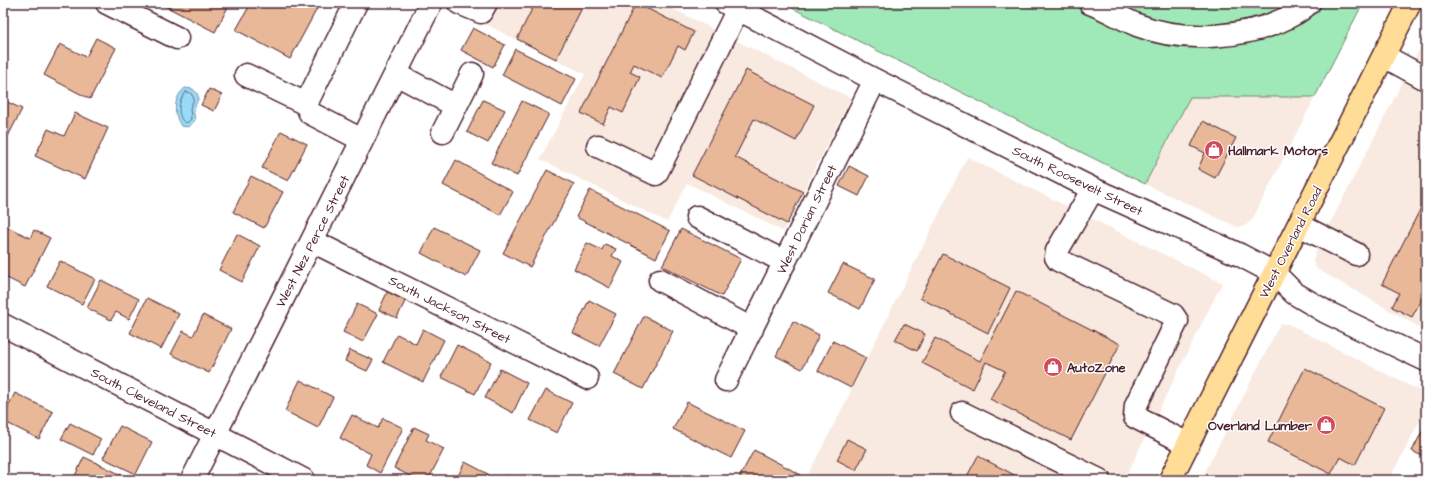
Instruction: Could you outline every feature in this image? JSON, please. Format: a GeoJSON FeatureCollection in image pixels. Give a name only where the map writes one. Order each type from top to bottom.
{"type":"FeatureCollection","features":[{"type":"Feature","properties":{"kind":"main road","name":"West Overland Road"},"geometry":{"type":"LineString","coordinates":[[1170,480],[1410,3]]}},
{"type":"Feature","properties":{"kind":"street"},"geometry":{"type":"LineString","coordinates":[[306,104],[356,3]]}},
{"type":"Feature","properties":{"kind":"street","name":"West Nez Perce Street"},"geometry":{"type":"LineString","coordinates":[[192,480],[431,3]]}},
{"type":"Feature","properties":{"kind":"street"},"geometry":{"type":"LineString","coordinates":[[459,3],[481,12],[486,3]]}},
{"type":"Feature","properties":{"kind":"street"},"geometry":{"type":"LineString","coordinates":[[1090,3],[1137,25],[1158,31],[1181,35],[1210,36],[1243,32],[1269,25],[1294,14],[1309,3]]}},
{"type":"Feature","properties":{"kind":"street"},"geometry":{"type":"LineString","coordinates":[[119,6],[177,38]]}},
{"type":"Feature","properties":{"kind":"street"},"geometry":{"type":"LineString","coordinates":[[598,146],[656,174],[732,6]]}},
{"type":"Feature","properties":{"kind":"street","name":"South Roosevelt Street"},"geometry":{"type":"LineString","coordinates":[[732,6],[875,80],[1093,189],[1240,255],[1274,273],[1294,293],[1326,312],[1426,360]]}},
{"type":"Feature","properties":{"kind":"street"},"geometry":{"type":"LineString","coordinates":[[1384,56],[1426,79]]}},
{"type":"Feature","properties":{"kind":"street"},"geometry":{"type":"LineString","coordinates":[[396,74],[456,106]]}},
{"type":"Feature","properties":{"kind":"street"},"geometry":{"type":"LineString","coordinates":[[443,132],[472,74]]}},
{"type":"Feature","properties":{"kind":"street"},"geometry":{"type":"LineString","coordinates":[[246,75],[306,104],[310,113],[362,140]]}},
{"type":"Feature","properties":{"kind":"street","name":"West Dorian Street"},"geometry":{"type":"LineString","coordinates":[[726,380],[875,80]]}},
{"type":"Feature","properties":{"kind":"street"},"geometry":{"type":"LineString","coordinates":[[1093,189],[1057,251],[1056,257],[1058,260],[1173,315],[1177,321],[1136,405],[1135,417],[1188,444]]}},
{"type":"Feature","properties":{"kind":"street"},"geometry":{"type":"LineString","coordinates":[[697,217],[784,262]]}},
{"type":"Feature","properties":{"kind":"street"},"geometry":{"type":"LineString","coordinates":[[1299,225],[1356,254]]}},
{"type":"Feature","properties":{"kind":"street","name":"South Jackson Street"},"geometry":{"type":"LineString","coordinates":[[312,240],[587,378]]}},
{"type":"Feature","properties":{"kind":"street"},"geometry":{"type":"LineString","coordinates":[[660,280],[752,329]]}},
{"type":"Feature","properties":{"kind":"street","name":"South Cleveland Street"},"geometry":{"type":"LineString","coordinates":[[3,325],[304,480]]}},
{"type":"Feature","properties":{"kind":"street"},"geometry":{"type":"LineString","coordinates":[[962,413],[1099,480]]}},
{"type":"Feature","properties":{"kind":"shaded area"},"geometry":{"type":"Polygon","coordinates":[[[458,3],[661,3],[851,98],[783,231],[687,183],[667,222],[540,159],[585,74],[455,9],[458,3]]]}},
{"type":"Feature","properties":{"kind":"shaded area"},"geometry":{"type":"Polygon","coordinates":[[[1426,36],[1426,331],[1317,269],[1313,262],[1315,253],[1426,36]]]}},
{"type":"Feature","properties":{"kind":"shaded area"},"geometry":{"type":"Polygon","coordinates":[[[1190,97],[1315,97],[1252,220],[1245,226],[1237,227],[1145,184],[1190,97]]]}},
{"type":"Feature","properties":{"kind":"shaded area"},"geometry":{"type":"Polygon","coordinates":[[[967,157],[1222,283],[1124,480],[805,480],[840,413],[967,157]]]}},
{"type":"Feature","properties":{"kind":"shaded area"},"geometry":{"type":"Polygon","coordinates":[[[1280,324],[1288,324],[1426,394],[1426,409],[1389,480],[1201,480],[1280,324]]]}},
{"type":"Feature","properties":{"kind":"green space"},"geometry":{"type":"Polygon","coordinates":[[[782,3],[1363,3],[1315,97],[1190,97],[1145,184],[782,3]]]}},
{"type":"Feature","properties":{"kind":"water"},"geometry":{"type":"Polygon","coordinates":[[[185,88],[193,89],[198,95],[194,111],[195,120],[189,127],[181,126],[178,121],[176,111],[176,101],[178,96],[185,88]]]}},
{"type":"Feature","properties":{"kind":"building"},"geometry":{"type":"Polygon","coordinates":[[[3,3],[8,3],[3,12],[3,3]]]}},
{"type":"Feature","properties":{"kind":"building"},"geometry":{"type":"Polygon","coordinates":[[[159,3],[230,3],[215,32],[159,3]]]}},
{"type":"Feature","properties":{"kind":"building"},"geometry":{"type":"Polygon","coordinates":[[[251,3],[320,3],[290,59],[236,30],[251,3]]]}},
{"type":"Feature","properties":{"kind":"building"},"geometry":{"type":"Polygon","coordinates":[[[535,3],[584,4],[556,59],[517,39],[535,3]]]}},
{"type":"Feature","properties":{"kind":"building"},"geometry":{"type":"Polygon","coordinates":[[[636,3],[694,32],[685,50],[678,46],[662,78],[634,64],[630,72],[640,77],[623,113],[611,107],[603,124],[581,113],[636,3]]]}},
{"type":"Feature","properties":{"kind":"building"},"geometry":{"type":"Polygon","coordinates":[[[473,28],[505,45],[493,67],[461,50],[473,28]]]}},
{"type":"Feature","properties":{"kind":"building"},"geometry":{"type":"Polygon","coordinates":[[[96,38],[116,48],[90,99],[44,75],[60,44],[86,57],[96,38]]]}},
{"type":"Feature","properties":{"kind":"building"},"geometry":{"type":"Polygon","coordinates":[[[515,49],[576,79],[562,106],[502,75],[515,49]]]}},
{"type":"Feature","properties":{"kind":"building"},"geometry":{"type":"Polygon","coordinates":[[[746,70],[814,105],[796,141],[754,119],[735,157],[803,192],[787,224],[692,175],[746,70]]]}},
{"type":"Feature","properties":{"kind":"building"},"geometry":{"type":"Polygon","coordinates":[[[209,89],[222,95],[214,111],[201,105],[209,89]]]}},
{"type":"Feature","properties":{"kind":"building"},"geometry":{"type":"Polygon","coordinates":[[[3,100],[22,109],[3,146],[3,100]]]}},
{"type":"Feature","properties":{"kind":"building"},"geometry":{"type":"Polygon","coordinates":[[[483,100],[505,110],[488,143],[467,132],[483,100]]]}},
{"type":"Feature","properties":{"kind":"building"},"geometry":{"type":"Polygon","coordinates":[[[522,101],[549,114],[517,176],[491,163],[522,101]]]}},
{"type":"Feature","properties":{"kind":"building"},"geometry":{"type":"Polygon","coordinates":[[[75,113],[108,128],[85,179],[35,156],[48,129],[64,136],[75,113]]]}},
{"type":"Feature","properties":{"kind":"building","name":"Hallmark Motors"},"geometry":{"type":"Polygon","coordinates":[[[1203,121],[1236,138],[1215,178],[1198,169],[1205,153],[1191,146],[1203,121]]]}},
{"type":"Feature","properties":{"kind":"building"},"geometry":{"type":"Polygon","coordinates":[[[281,131],[307,144],[288,181],[262,168],[281,131]]]}},
{"type":"Feature","properties":{"kind":"building"},"geometry":{"type":"Polygon","coordinates":[[[456,160],[513,192],[500,215],[443,185],[456,160]]]}},
{"type":"Feature","properties":{"kind":"building"},"geometry":{"type":"Polygon","coordinates":[[[849,166],[869,176],[859,196],[839,186],[849,166]]]}},
{"type":"Feature","properties":{"kind":"building"},"geometry":{"type":"Polygon","coordinates":[[[547,170],[574,184],[530,267],[503,253],[547,170]]]}},
{"type":"Feature","properties":{"kind":"building"},"geometry":{"type":"Polygon","coordinates":[[[251,176],[283,192],[264,228],[233,212],[251,176]]]}},
{"type":"Feature","properties":{"kind":"building"},"geometry":{"type":"Polygon","coordinates":[[[590,190],[670,231],[656,258],[576,217],[590,190]]]}},
{"type":"Feature","properties":{"kind":"building"},"geometry":{"type":"Polygon","coordinates":[[[1426,198],[1426,291],[1412,317],[1392,307],[1399,293],[1382,284],[1426,198]]]}},
{"type":"Feature","properties":{"kind":"building"},"geometry":{"type":"Polygon","coordinates":[[[8,227],[30,238],[34,230],[50,238],[25,287],[3,276],[3,236],[8,227]]]}},
{"type":"Feature","properties":{"kind":"building"},"geometry":{"type":"Polygon","coordinates":[[[434,227],[480,250],[466,277],[421,253],[434,227]]]}},
{"type":"Feature","properties":{"kind":"building"},"geometry":{"type":"Polygon","coordinates":[[[681,229],[741,259],[722,296],[662,266],[681,229]]]}},
{"type":"Feature","properties":{"kind":"building"},"geometry":{"type":"Polygon","coordinates":[[[237,234],[260,246],[242,282],[219,270],[237,234]]]}},
{"type":"Feature","properties":{"kind":"building"},"geometry":{"type":"Polygon","coordinates":[[[587,243],[602,250],[605,244],[616,249],[612,256],[623,262],[610,288],[574,269],[587,243]]]}},
{"type":"Feature","properties":{"kind":"building"},"geometry":{"type":"Polygon","coordinates":[[[943,254],[1010,288],[988,333],[920,298],[943,254]]]}},
{"type":"Feature","properties":{"kind":"building"},"geometry":{"type":"Polygon","coordinates":[[[60,261],[95,279],[82,304],[47,286],[60,261]]]}},
{"type":"Feature","properties":{"kind":"building"},"geometry":{"type":"Polygon","coordinates":[[[843,264],[875,279],[860,309],[828,293],[843,264]]]}},
{"type":"Feature","properties":{"kind":"building"},"geometry":{"type":"Polygon","coordinates":[[[101,280],[139,299],[129,319],[116,312],[111,320],[87,308],[101,280]]]}},
{"type":"Feature","properties":{"kind":"building"},"geometry":{"type":"Polygon","coordinates":[[[390,286],[408,295],[397,318],[379,310],[390,286]]]}},
{"type":"Feature","properties":{"kind":"building","name":"AutoZone"},"geometry":{"type":"Polygon","coordinates":[[[1016,291],[1120,344],[1071,440],[990,399],[1005,371],[986,362],[973,389],[922,363],[935,338],[980,361],[1016,291]]]}},
{"type":"Feature","properties":{"kind":"building"},"geometry":{"type":"Polygon","coordinates":[[[147,298],[179,314],[161,349],[130,333],[147,298]]]}},
{"type":"Feature","properties":{"kind":"building"},"geometry":{"type":"Polygon","coordinates":[[[589,300],[616,314],[599,346],[573,333],[589,300]]]}},
{"type":"Feature","properties":{"kind":"building"},"geometry":{"type":"Polygon","coordinates":[[[357,304],[378,314],[363,342],[343,332],[357,304]]]}},
{"type":"Feature","properties":{"kind":"building"},"geometry":{"type":"Polygon","coordinates":[[[203,315],[231,329],[209,373],[171,354],[183,331],[193,336],[203,315]]]}},
{"type":"Feature","properties":{"kind":"building"},"geometry":{"type":"Polygon","coordinates":[[[644,316],[673,331],[643,389],[614,374],[644,316]]]}},
{"type":"Feature","properties":{"kind":"building"},"geometry":{"type":"Polygon","coordinates":[[[793,321],[819,335],[802,369],[776,356],[793,321]]]}},
{"type":"Feature","properties":{"kind":"building"},"geometry":{"type":"Polygon","coordinates":[[[904,324],[925,334],[917,351],[895,340],[904,324]]]}},
{"type":"Feature","properties":{"kind":"building"},"geometry":{"type":"Polygon","coordinates":[[[423,329],[444,340],[423,382],[383,362],[397,334],[416,344],[423,329]]]}},
{"type":"Feature","properties":{"kind":"building"},"geometry":{"type":"Polygon","coordinates":[[[833,341],[866,358],[851,388],[818,371],[833,341]]]}},
{"type":"Feature","properties":{"kind":"building"},"geometry":{"type":"Polygon","coordinates":[[[457,345],[491,362],[475,394],[441,377],[457,345]]]}},
{"type":"Feature","properties":{"kind":"building"},"geometry":{"type":"Polygon","coordinates":[[[350,350],[373,360],[367,371],[345,361],[350,350]]]}},
{"type":"Feature","properties":{"kind":"building","name":"Overland Lumber"},"geometry":{"type":"Polygon","coordinates":[[[1305,368],[1384,408],[1355,465],[1340,457],[1331,474],[1268,442],[1305,368]]]}},
{"type":"Feature","properties":{"kind":"building"},"geometry":{"type":"Polygon","coordinates":[[[500,369],[527,383],[513,413],[485,398],[500,369]]]}},
{"type":"Feature","properties":{"kind":"building"},"geometry":{"type":"Polygon","coordinates":[[[300,380],[333,397],[318,428],[285,411],[300,380]]]}},
{"type":"Feature","properties":{"kind":"building"},"geometry":{"type":"Polygon","coordinates":[[[546,390],[572,403],[557,433],[530,420],[546,390]]]}},
{"type":"Feature","properties":{"kind":"building"},"geometry":{"type":"Polygon","coordinates":[[[15,393],[53,412],[39,439],[3,421],[3,416],[15,393]]]}},
{"type":"Feature","properties":{"kind":"building"},"geometry":{"type":"Polygon","coordinates":[[[687,402],[745,431],[731,458],[673,429],[687,402]]]}},
{"type":"Feature","properties":{"kind":"building"},"geometry":{"type":"Polygon","coordinates":[[[352,415],[378,428],[383,418],[403,428],[380,473],[366,465],[371,454],[340,438],[352,415]]]}},
{"type":"Feature","properties":{"kind":"building"},"geometry":{"type":"Polygon","coordinates":[[[70,423],[101,439],[93,455],[61,439],[70,423]]]}},
{"type":"Feature","properties":{"kind":"building"},"geometry":{"type":"Polygon","coordinates":[[[1426,424],[1426,458],[1412,451],[1426,424]]]}},
{"type":"Feature","properties":{"kind":"building"},"geometry":{"type":"Polygon","coordinates":[[[120,426],[152,442],[136,474],[103,458],[120,426]]]}},
{"type":"Feature","properties":{"kind":"building"},"geometry":{"type":"Polygon","coordinates":[[[414,427],[429,434],[426,440],[444,449],[428,480],[418,480],[394,468],[414,427]]]}},
{"type":"Feature","properties":{"kind":"building"},"geometry":{"type":"Polygon","coordinates":[[[847,439],[867,449],[856,470],[837,460],[847,439]]]}},
{"type":"Feature","properties":{"kind":"building"},"geometry":{"type":"Polygon","coordinates":[[[754,450],[801,475],[798,480],[738,480],[754,450]]]}},
{"type":"Feature","properties":{"kind":"building"},"geometry":{"type":"Polygon","coordinates":[[[978,456],[1024,480],[965,480],[978,456]]]}},
{"type":"Feature","properties":{"kind":"building"},"geometry":{"type":"Polygon","coordinates":[[[84,457],[132,480],[73,480],[84,457]]]}},
{"type":"Feature","properties":{"kind":"building"},"geometry":{"type":"Polygon","coordinates":[[[465,462],[488,474],[485,480],[456,480],[465,462]]]}},
{"type":"Feature","properties":{"kind":"building"},"geometry":{"type":"Polygon","coordinates":[[[505,475],[515,480],[502,480],[505,475]]]}},
{"type":"Feature","properties":{"kind":"place","name":"Hallmark Motors"},"geometry":{"type":"Point","coordinates":[1214,150]}},
{"type":"Feature","properties":{"kind":"place","name":"AutoZone"},"geometry":{"type":"Point","coordinates":[1053,367]}},
{"type":"Feature","properties":{"kind":"place","name":"Overland Lumber"},"geometry":{"type":"Point","coordinates":[1326,425]}}]}
